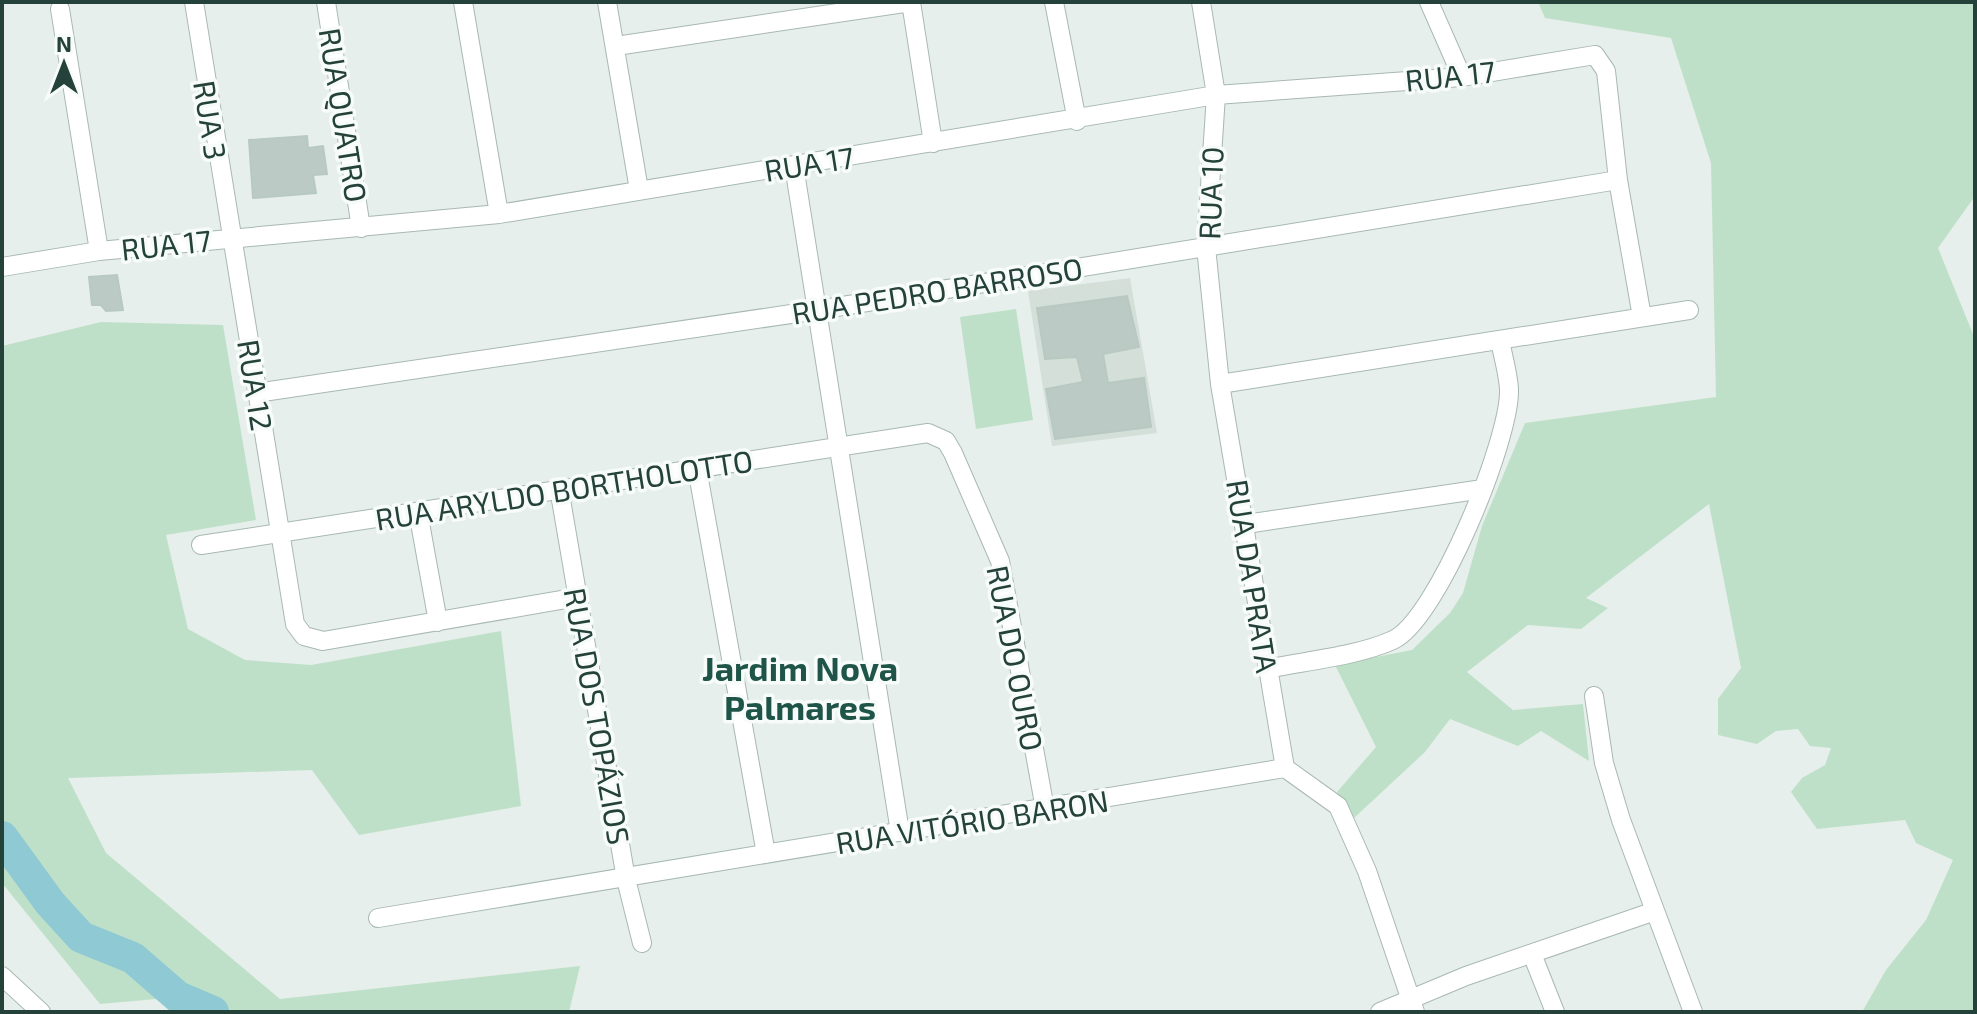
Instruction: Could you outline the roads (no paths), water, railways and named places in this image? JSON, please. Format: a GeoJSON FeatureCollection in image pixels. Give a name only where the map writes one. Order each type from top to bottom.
{"type":"FeatureCollection","features":[{"type":"Feature","properties":{"kind":"street","name":"RUA 3"},"geometry":{"type":"LineString","coordinates":[[194,2],[229,238]]}},
{"type":"Feature","properties":{"kind":"street","name":"RUA QUATRO"},"geometry":{"type":"LineString","coordinates":[[326,2],[361,228]]}},
{"type":"Feature","properties":{"kind":"street"},"geometry":{"type":"LineString","coordinates":[[463,2],[499,214]]}},
{"type":"Feature","properties":{"kind":"street"},"geometry":{"type":"LineString","coordinates":[[607,2],[639,190]]}},
{"type":"Feature","properties":{"kind":"street"},"geometry":{"type":"LineString","coordinates":[[616,46],[911,2],[933,143]]}},
{"type":"Feature","properties":{"kind":"street"},"geometry":{"type":"LineString","coordinates":[[1054,2],[1077,121]]}},
{"type":"Feature","properties":{"kind":"street","name":"RUA 10"},"geometry":{"type":"LineString","coordinates":[[1201,2],[1216,95],[1206,247],[1220,384]]}},
{"type":"Feature","properties":{"kind":"street"},"geometry":{"type":"LineString","coordinates":[[1429,2],[1462,77]]}},
{"type":"Feature","properties":{"kind":"street"},"geometry":{"type":"LineString","coordinates":[[60,9],[99,251]]}},
{"type":"Feature","properties":{"kind":"street","name":"RUA 17"},"geometry":{"type":"LineString","coordinates":[[2,267],[99,251],[499,214],[1077,121],[1216,95],[1462,77],[1595,55],[1606,71],[1618,180]]}},
{"type":"Feature","properties":{"kind":"street"},"geometry":{"type":"LineString","coordinates":[[794,166],[836,446],[900,832]]}},
{"type":"Feature","properties":{"kind":"street"},"geometry":{"type":"LineString","coordinates":[[1618,180],[1642,317]]}},
{"type":"Feature","properties":{"kind":"street","name":"RUA PEDRO BARROSO"},"geometry":{"type":"LineString","coordinates":[[256,393],[818,310],[1618,180]]}},
{"type":"Feature","properties":{"kind":"street","name":"RUA 12"},"geometry":{"type":"LineString","coordinates":[[229,238],[282,532],[295,624],[304,636],[323,641],[438,622]]}},
{"type":"Feature","properties":{"kind":"street"},"geometry":{"type":"LineString","coordinates":[[1220,384],[1689,310]]}},
{"type":"Feature","properties":{"kind":"street"},"geometry":{"type":"LineString","coordinates":[[1267,669],[1395,640],[1415,620],[1464,537],[1498,450],[1509,389],[1500,341]]}},
{"type":"Feature","properties":{"kind":"street","name":"RUA DA PRATA"},"geometry":{"type":"LineString","coordinates":[[1220,384],[1285,768]]}},
{"type":"Feature","properties":{"kind":"street","name":"RUA ARYLDO BORTHOLOTTO"},"geometry":{"type":"LineString","coordinates":[[201,545],[928,433]]}},
{"type":"Feature","properties":{"kind":"street","name":"RUA DO OURO"},"geometry":{"type":"LineString","coordinates":[[928,433],[946,441],[953,453],[1000,561],[1045,809]]}},
{"type":"Feature","properties":{"kind":"street"},"geometry":{"type":"LineString","coordinates":[[697,468],[766,854]]}},
{"type":"Feature","properties":{"kind":"street","name":"RUA DOS TOPÁZIOS"},"geometry":{"type":"LineString","coordinates":[[559,488],[626,879],[642,943]]}},
{"type":"Feature","properties":{"kind":"street"},"geometry":{"type":"LineString","coordinates":[[1246,524],[1483,489]]}},
{"type":"Feature","properties":{"kind":"street"},"geometry":{"type":"LineString","coordinates":[[418,512],[438,622],[578,597]]}},
{"type":"Feature","properties":{"kind":"street"},"geometry":{"type":"LineString","coordinates":[[1594,696],[1604,763],[1693,1012]]}},
{"type":"Feature","properties":{"kind":"street"},"geometry":{"type":"LineString","coordinates":[[1285,768],[1338,806],[1367,871],[1413,1006]]}},
{"type":"Feature","properties":{"kind":"street","name":"RUA VITÓRIO BARON"},"geometry":{"type":"LineString","coordinates":[[378,918],[1285,768]]}},
{"type":"Feature","properties":{"kind":"street"},"geometry":{"type":"LineString","coordinates":[[1380,1012],[1413,1006],[1532,954],[1655,911]]}},
{"type":"Feature","properties":{"kind":"street"},"geometry":{"type":"LineString","coordinates":[[1532,954],[1555,1012]]}},
{"type":"Feature","properties":{"kind":"street"},"geometry":{"type":"LineString","coordinates":[[2,976],[41,1012]]}},
{"type":"Feature","properties":{"kind":"waterway"},"geometry":{"type":"LineString","coordinates":[[2,837],[50,903],[81,937],[133,958],[178,997],[213,1012]]}},
{"type":"Feature","properties":{"kind":"district","name":"Jardim Nova Palmares"},"geometry":{"type":"Point","coordinates":[800,686]}}]}
